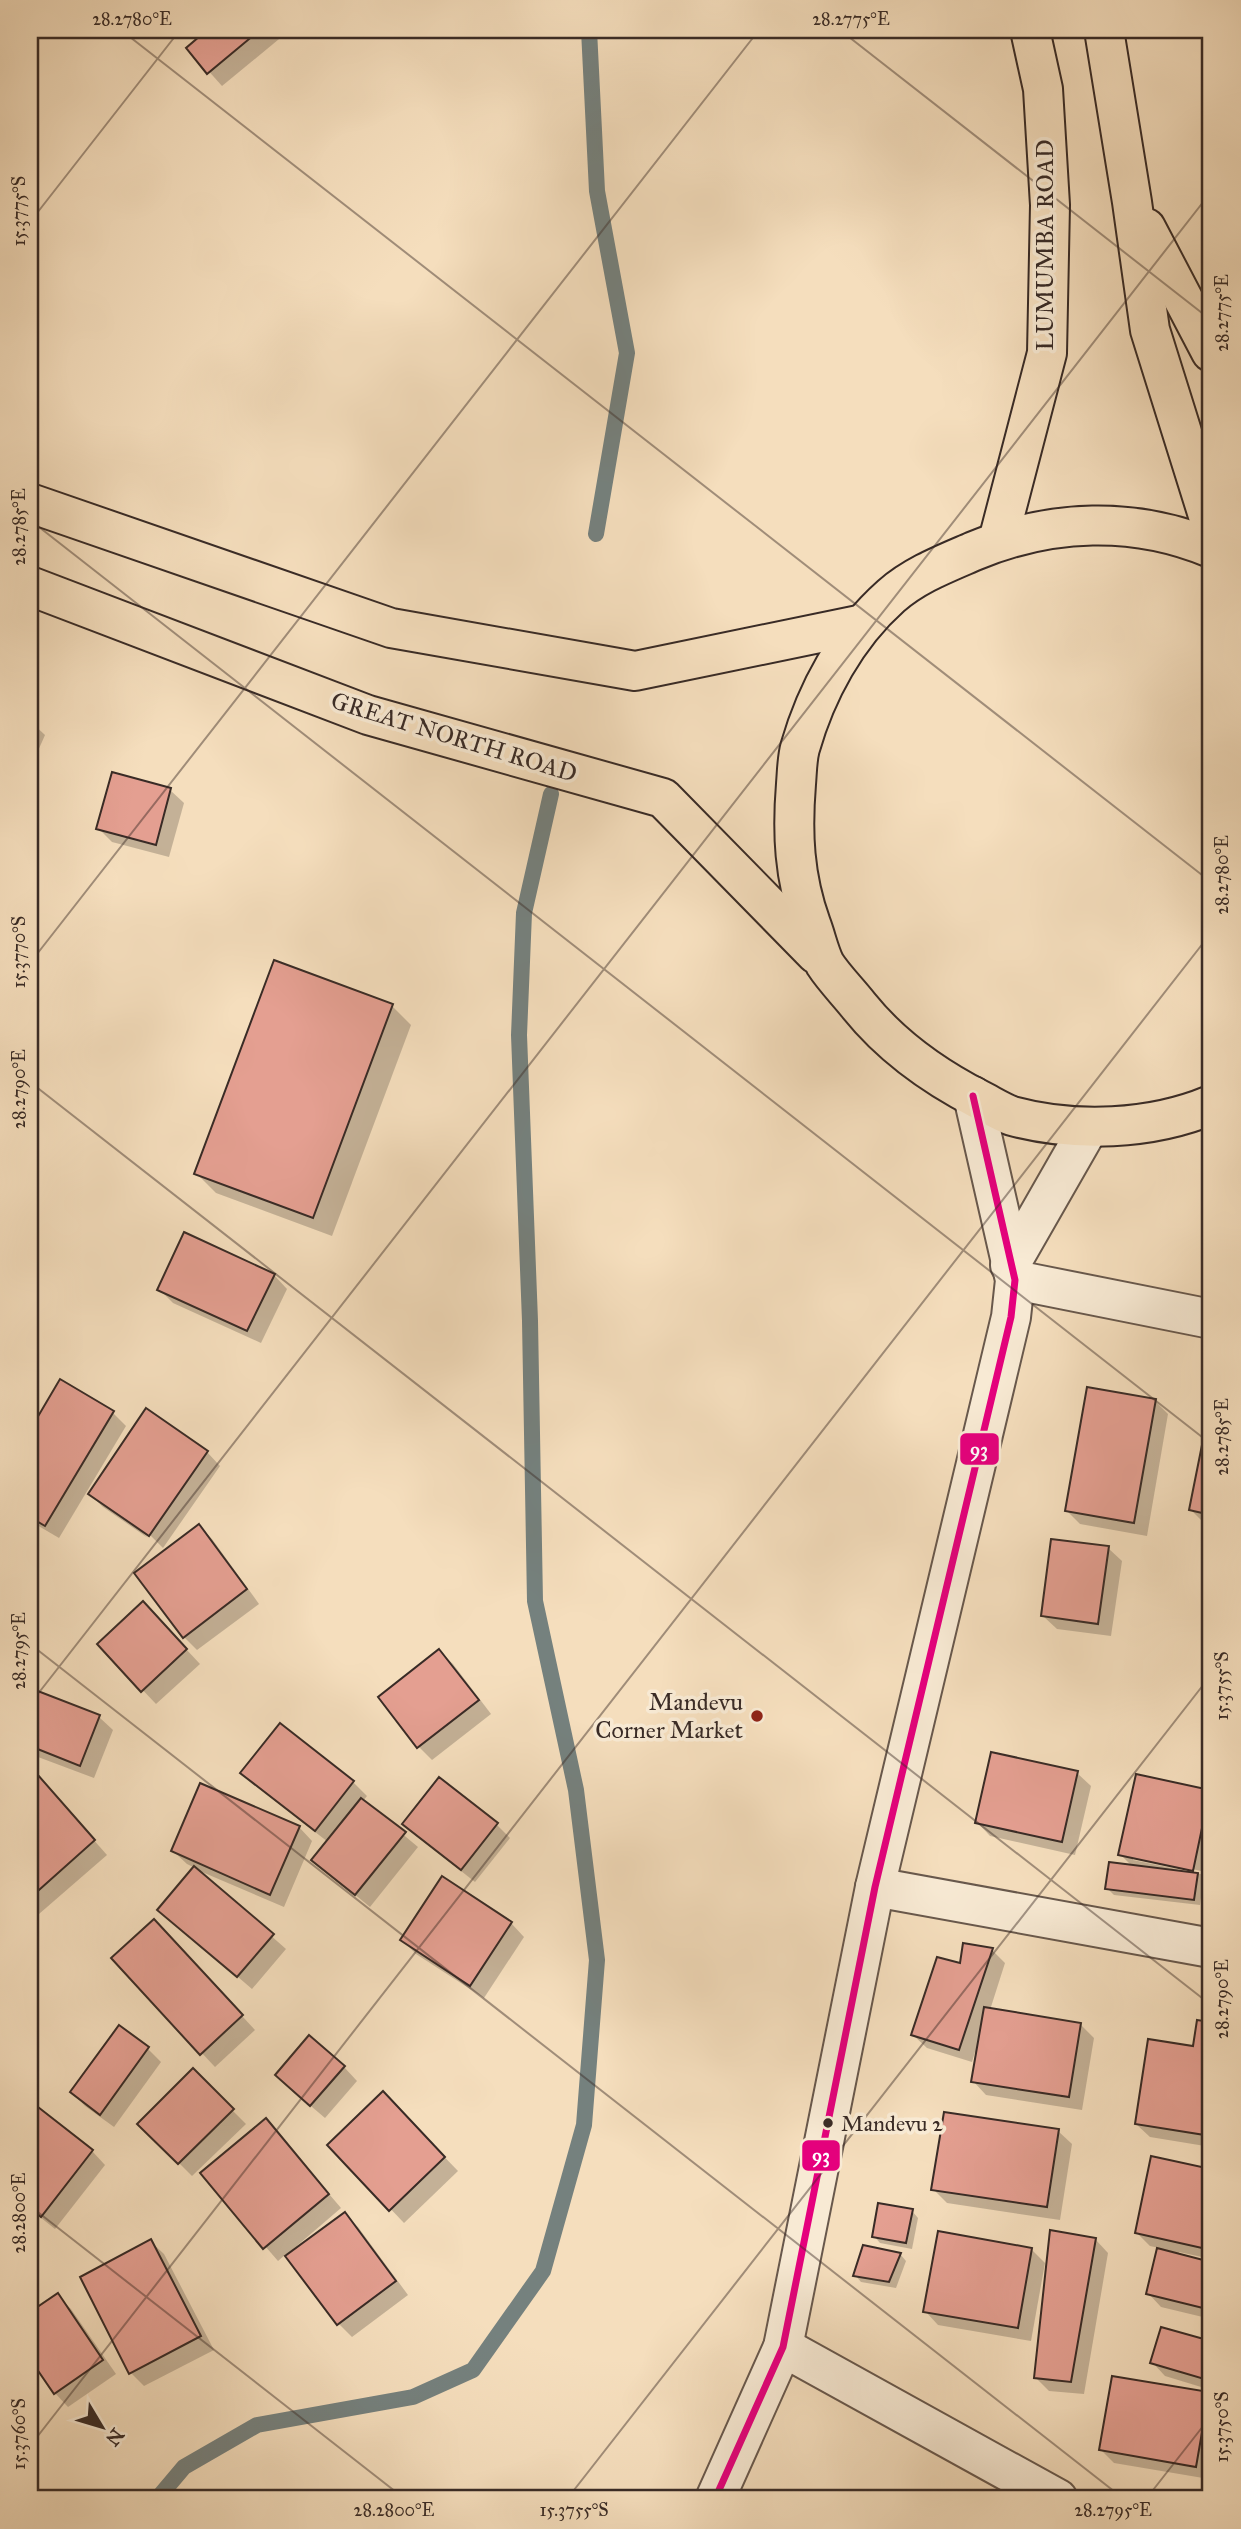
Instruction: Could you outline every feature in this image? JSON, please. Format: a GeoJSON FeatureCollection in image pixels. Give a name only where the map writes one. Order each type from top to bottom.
{"type":"FeatureCollection","features":[{"type":"Feature","properties":{"kind":"main road","name":"LUMUMBA ROAD"},"geometry":{"type":"LineString","coordinates":[[998,541],[1047,353],[1050,192],[1043,89],[1030,30]]}},
{"type":"Feature","properties":{"kind":"main road"},"geometry":{"type":"LineString","coordinates":[[1104,30],[1150,330],[1211,525]]}},
{"type":"Feature","properties":{"kind":"main road"},"geometry":{"type":"LineString","coordinates":[[1132,202],[1211,352]]}},
{"type":"Feature","properties":{"kind":"main road"},"geometry":{"type":"LineString","coordinates":[[30,503],[391,628],[635,671],[863,624]]}},
{"type":"Feature","properties":{"kind":"main road"},"geometry":{"type":"LineString","coordinates":[[1211,548],[1158,531],[1093,524],[1029,532],[998,541],[924,572],[891,596],[863,624],[823,684],[799,751],[793,826],[801,896],[825,963],[876,1026],[905,1054],[938,1077],[1009,1115],[1049,1124],[1089,1127],[1130,1124],[1165,1119],[1211,1105]]}},
{"type":"Feature","properties":{"kind":"main road","name":"GREAT NORTH ROAD"},"geometry":{"type":"LineString","coordinates":[[30,586],[368,715],[663,798],[825,963]]}},
{"type":"Feature","properties":{"kind":"street"},"geometry":{"type":"LineString","coordinates":[[715,2499],[783,2347],[875,1887],[1011,1317],[1012,1272],[973,1096]]}},
{"type":"Feature","properties":{"kind":"street"},"geometry":{"type":"LineString","coordinates":[[1012,1272],[1089,1127]]}},
{"type":"Feature","properties":{"kind":"street"},"geometry":{"type":"LineString","coordinates":[[1012,1272],[1211,1319]]}},
{"type":"Feature","properties":{"kind":"street"},"geometry":{"type":"LineString","coordinates":[[875,1887],[1211,1948]]}},
{"type":"Feature","properties":{"kind":"street"},"geometry":{"type":"LineString","coordinates":[[783,2347],[1058,2499]]}},
{"type":"Feature","properties":{"kind":"building"},"geometry":{"type":"Polygon","coordinates":[[[207,30],[260,30],[207,74],[186,48],[207,30]]]}},
{"type":"Feature","properties":{"kind":"building"},"geometry":{"type":"Polygon","coordinates":[[[112,772],[171,788],[156,845],[96,829],[112,772]]]}},
{"type":"Feature","properties":{"kind":"building"},"geometry":{"type":"Polygon","coordinates":[[[274,960],[393,1004],[313,1218],[194,1174],[274,960]]]}},
{"type":"Feature","properties":{"kind":"building"},"geometry":{"type":"Polygon","coordinates":[[[184,1232],[275,1274],[247,1331],[157,1290],[184,1232]]]}},
{"type":"Feature","properties":{"kind":"building"},"geometry":{"type":"Polygon","coordinates":[[[60,1379],[114,1411],[45,1526],[30,1517],[30,1430],[60,1379]]]}},
{"type":"Feature","properties":{"kind":"building"},"geometry":{"type":"Polygon","coordinates":[[[1087,1387],[1156,1399],[1134,1523],[1065,1511],[1087,1387]]]}},
{"type":"Feature","properties":{"kind":"building"},"geometry":{"type":"Polygon","coordinates":[[[146,1408],[208,1451],[149,1536],[88,1494],[146,1408]]]}},
{"type":"Feature","properties":{"kind":"building"},"geometry":{"type":"Polygon","coordinates":[[[1205,1430],[1211,1431],[1211,1515],[1189,1510],[1205,1430]]]}},
{"type":"Feature","properties":{"kind":"building"},"geometry":{"type":"Polygon","coordinates":[[[199,1524],[247,1589],[183,1638],[134,1573],[199,1524]]]}},
{"type":"Feature","properties":{"kind":"building"},"geometry":{"type":"Polygon","coordinates":[[[1051,1539],[1109,1546],[1098,1624],[1041,1616],[1051,1539]]]}},
{"type":"Feature","properties":{"kind":"building"},"geometry":{"type":"Polygon","coordinates":[[[143,1601],[187,1649],[141,1692],[97,1644],[143,1601]]]}},
{"type":"Feature","properties":{"kind":"building"},"geometry":{"type":"Polygon","coordinates":[[[439,1649],[479,1700],[417,1748],[378,1697],[439,1649]]]}},
{"type":"Feature","properties":{"kind":"building"},"geometry":{"type":"Polygon","coordinates":[[[30,1688],[100,1715],[80,1766],[30,1746],[30,1688]]]}},
{"type":"Feature","properties":{"kind":"building"},"geometry":{"type":"Polygon","coordinates":[[[280,1723],[354,1781],[315,1831],[240,1773],[280,1723]]]}},
{"type":"Feature","properties":{"kind":"building"},"geometry":{"type":"Polygon","coordinates":[[[991,1752],[1078,1771],[1062,1842],[975,1823],[991,1752]]]}},
{"type":"Feature","properties":{"kind":"building"},"geometry":{"type":"Polygon","coordinates":[[[30,1766],[95,1840],[30,1898],[30,1766]]]}},
{"type":"Feature","properties":{"kind":"building"},"geometry":{"type":"Polygon","coordinates":[[[1136,1774],[1210,1790],[1193,1871],[1118,1855],[1136,1774]]]}},
{"type":"Feature","properties":{"kind":"building"},"geometry":{"type":"Polygon","coordinates":[[[439,1777],[498,1823],[461,1870],[402,1824],[439,1777]]]}},
{"type":"Feature","properties":{"kind":"building"},"geometry":{"type":"Polygon","coordinates":[[[200,1783],[300,1826],[270,1895],[171,1851],[200,1783]]]}},
{"type":"Feature","properties":{"kind":"building"},"geometry":{"type":"Polygon","coordinates":[[[361,1798],[406,1832],[355,1895],[311,1860],[361,1798]]]}},
{"type":"Feature","properties":{"kind":"building"},"geometry":{"type":"Polygon","coordinates":[[[1109,1862],[1198,1873],[1194,1900],[1105,1889],[1109,1862]]]}},
{"type":"Feature","properties":{"kind":"building"},"geometry":{"type":"Polygon","coordinates":[[[194,1866],[274,1934],[237,1977],[157,1910],[194,1866]]]}},
{"type":"Feature","properties":{"kind":"building"},"geometry":{"type":"Polygon","coordinates":[[[442,1876],[512,1922],[470,1986],[400,1940],[442,1876]]]}},
{"type":"Feature","properties":{"kind":"building"},"geometry":{"type":"Polygon","coordinates":[[[154,1919],[243,2015],[200,2055],[111,1958],[154,1919]]]}},
{"type":"Feature","properties":{"kind":"building"},"geometry":{"type":"Polygon","coordinates":[[[963,1943],[993,1948],[959,2050],[911,2035],[937,1957],[960,1963],[963,1943]]]}},
{"type":"Feature","properties":{"kind":"building"},"geometry":{"type":"Polygon","coordinates":[[[984,2007],[1081,2023],[1069,2097],[971,2082],[984,2007]]]}},
{"type":"Feature","properties":{"kind":"building"},"geometry":{"type":"Polygon","coordinates":[[[1197,2020],[1211,2022],[1211,2136],[1135,2124],[1148,2039],[1193,2046],[1197,2020]]]}},
{"type":"Feature","properties":{"kind":"building"},"geometry":{"type":"Polygon","coordinates":[[[119,2025],[149,2047],[100,2115],[70,2092],[119,2025]]]}},
{"type":"Feature","properties":{"kind":"building"},"geometry":{"type":"Polygon","coordinates":[[[309,2035],[345,2066],[310,2106],[275,2075],[309,2035]]]}},
{"type":"Feature","properties":{"kind":"building"},"geometry":{"type":"Polygon","coordinates":[[[193,2068],[234,2109],[178,2164],[137,2124],[193,2068]]]}},
{"type":"Feature","properties":{"kind":"building"},"geometry":{"type":"Polygon","coordinates":[[[383,2091],[445,2157],[389,2211],[327,2145],[383,2091]]]}},
{"type":"Feature","properties":{"kind":"building"},"geometry":{"type":"Polygon","coordinates":[[[38,2107],[93,2150],[41,2217],[30,2208],[30,2117],[38,2107]]]}},
{"type":"Feature","properties":{"kind":"building"},"geometry":{"type":"Polygon","coordinates":[[[944,2112],[1059,2129],[1047,2207],[931,2190],[944,2112]]]}},
{"type":"Feature","properties":{"kind":"building"},"geometry":{"type":"Polygon","coordinates":[[[266,2118],[329,2194],[263,2249],[200,2173],[266,2118]]]}},
{"type":"Feature","properties":{"kind":"building"},"geometry":{"type":"Polygon","coordinates":[[[1151,2156],[1211,2169],[1211,2250],[1135,2233],[1151,2156]]]}},
{"type":"Feature","properties":{"kind":"building"},"geometry":{"type":"Polygon","coordinates":[[[878,2203],[913,2209],[906,2243],[872,2237],[878,2203]]]}},
{"type":"Feature","properties":{"kind":"building"},"geometry":{"type":"Polygon","coordinates":[[[345,2212],[396,2281],[337,2325],[285,2256],[345,2212]]]}},
{"type":"Feature","properties":{"kind":"building"},"geometry":{"type":"Polygon","coordinates":[[[1050,2230],[1096,2238],[1071,2382],[1034,2378],[1050,2230]]]}},
{"type":"Feature","properties":{"kind":"building"},"geometry":{"type":"Polygon","coordinates":[[[938,2231],[1032,2248],[1018,2328],[923,2312],[938,2231]]]}},
{"type":"Feature","properties":{"kind":"building"},"geometry":{"type":"Polygon","coordinates":[[[151,2239],[201,2336],[129,2374],[80,2277],[151,2239]]]}},
{"type":"Feature","properties":{"kind":"building"},"geometry":{"type":"Polygon","coordinates":[[[863,2245],[901,2253],[889,2282],[853,2276],[863,2245]]]}},
{"type":"Feature","properties":{"kind":"building"},"geometry":{"type":"Polygon","coordinates":[[[1157,2248],[1211,2262],[1211,2310],[1146,2294],[1157,2248]]]}},
{"type":"Feature","properties":{"kind":"building"},"geometry":{"type":"Polygon","coordinates":[[[58,2293],[103,2360],[54,2394],[30,2359],[30,2312],[58,2293]]]}},
{"type":"Feature","properties":{"kind":"building"},"geometry":{"type":"Polygon","coordinates":[[[1161,2327],[1211,2341],[1211,2381],[1150,2363],[1161,2327]]]}},
{"type":"Feature","properties":{"kind":"building"},"geometry":{"type":"Polygon","coordinates":[[[1112,2376],[1209,2392],[1196,2467],[1099,2450],[1112,2376]]]}},
{"type":"Feature","properties":{"kind":"waterway"},"geometry":{"type":"LineString","coordinates":[[589,30],[597,191],[627,353],[596,534]]}},
{"type":"Feature","properties":{"kind":"waterway"},"geometry":{"type":"LineString","coordinates":[[157,2499],[184,2467],[257,2425],[413,2397],[473,2370],[543,2271],[584,2125],[597,1960],[576,1790],[535,1601],[530,1321],[519,1035],[524,913],[551,794]]}},
{"type":"Feature","properties":{"kind":"transit line","name":"93"},"geometry":{"type":"LineString","coordinates":[[715,2499],[783,2347],[875,1887],[1011,1317],[1015,1280],[973,1096]]}},
{"type":"Feature","properties":{"kind":"place","name":"Mandevu Corner Market"},"geometry":{"type":"Point","coordinates":[757,1716]}},
{"type":"Feature","properties":{"kind":"place","name":"Mandevu 2"},"geometry":{"type":"Point","coordinates":[828,2123]}}]}
